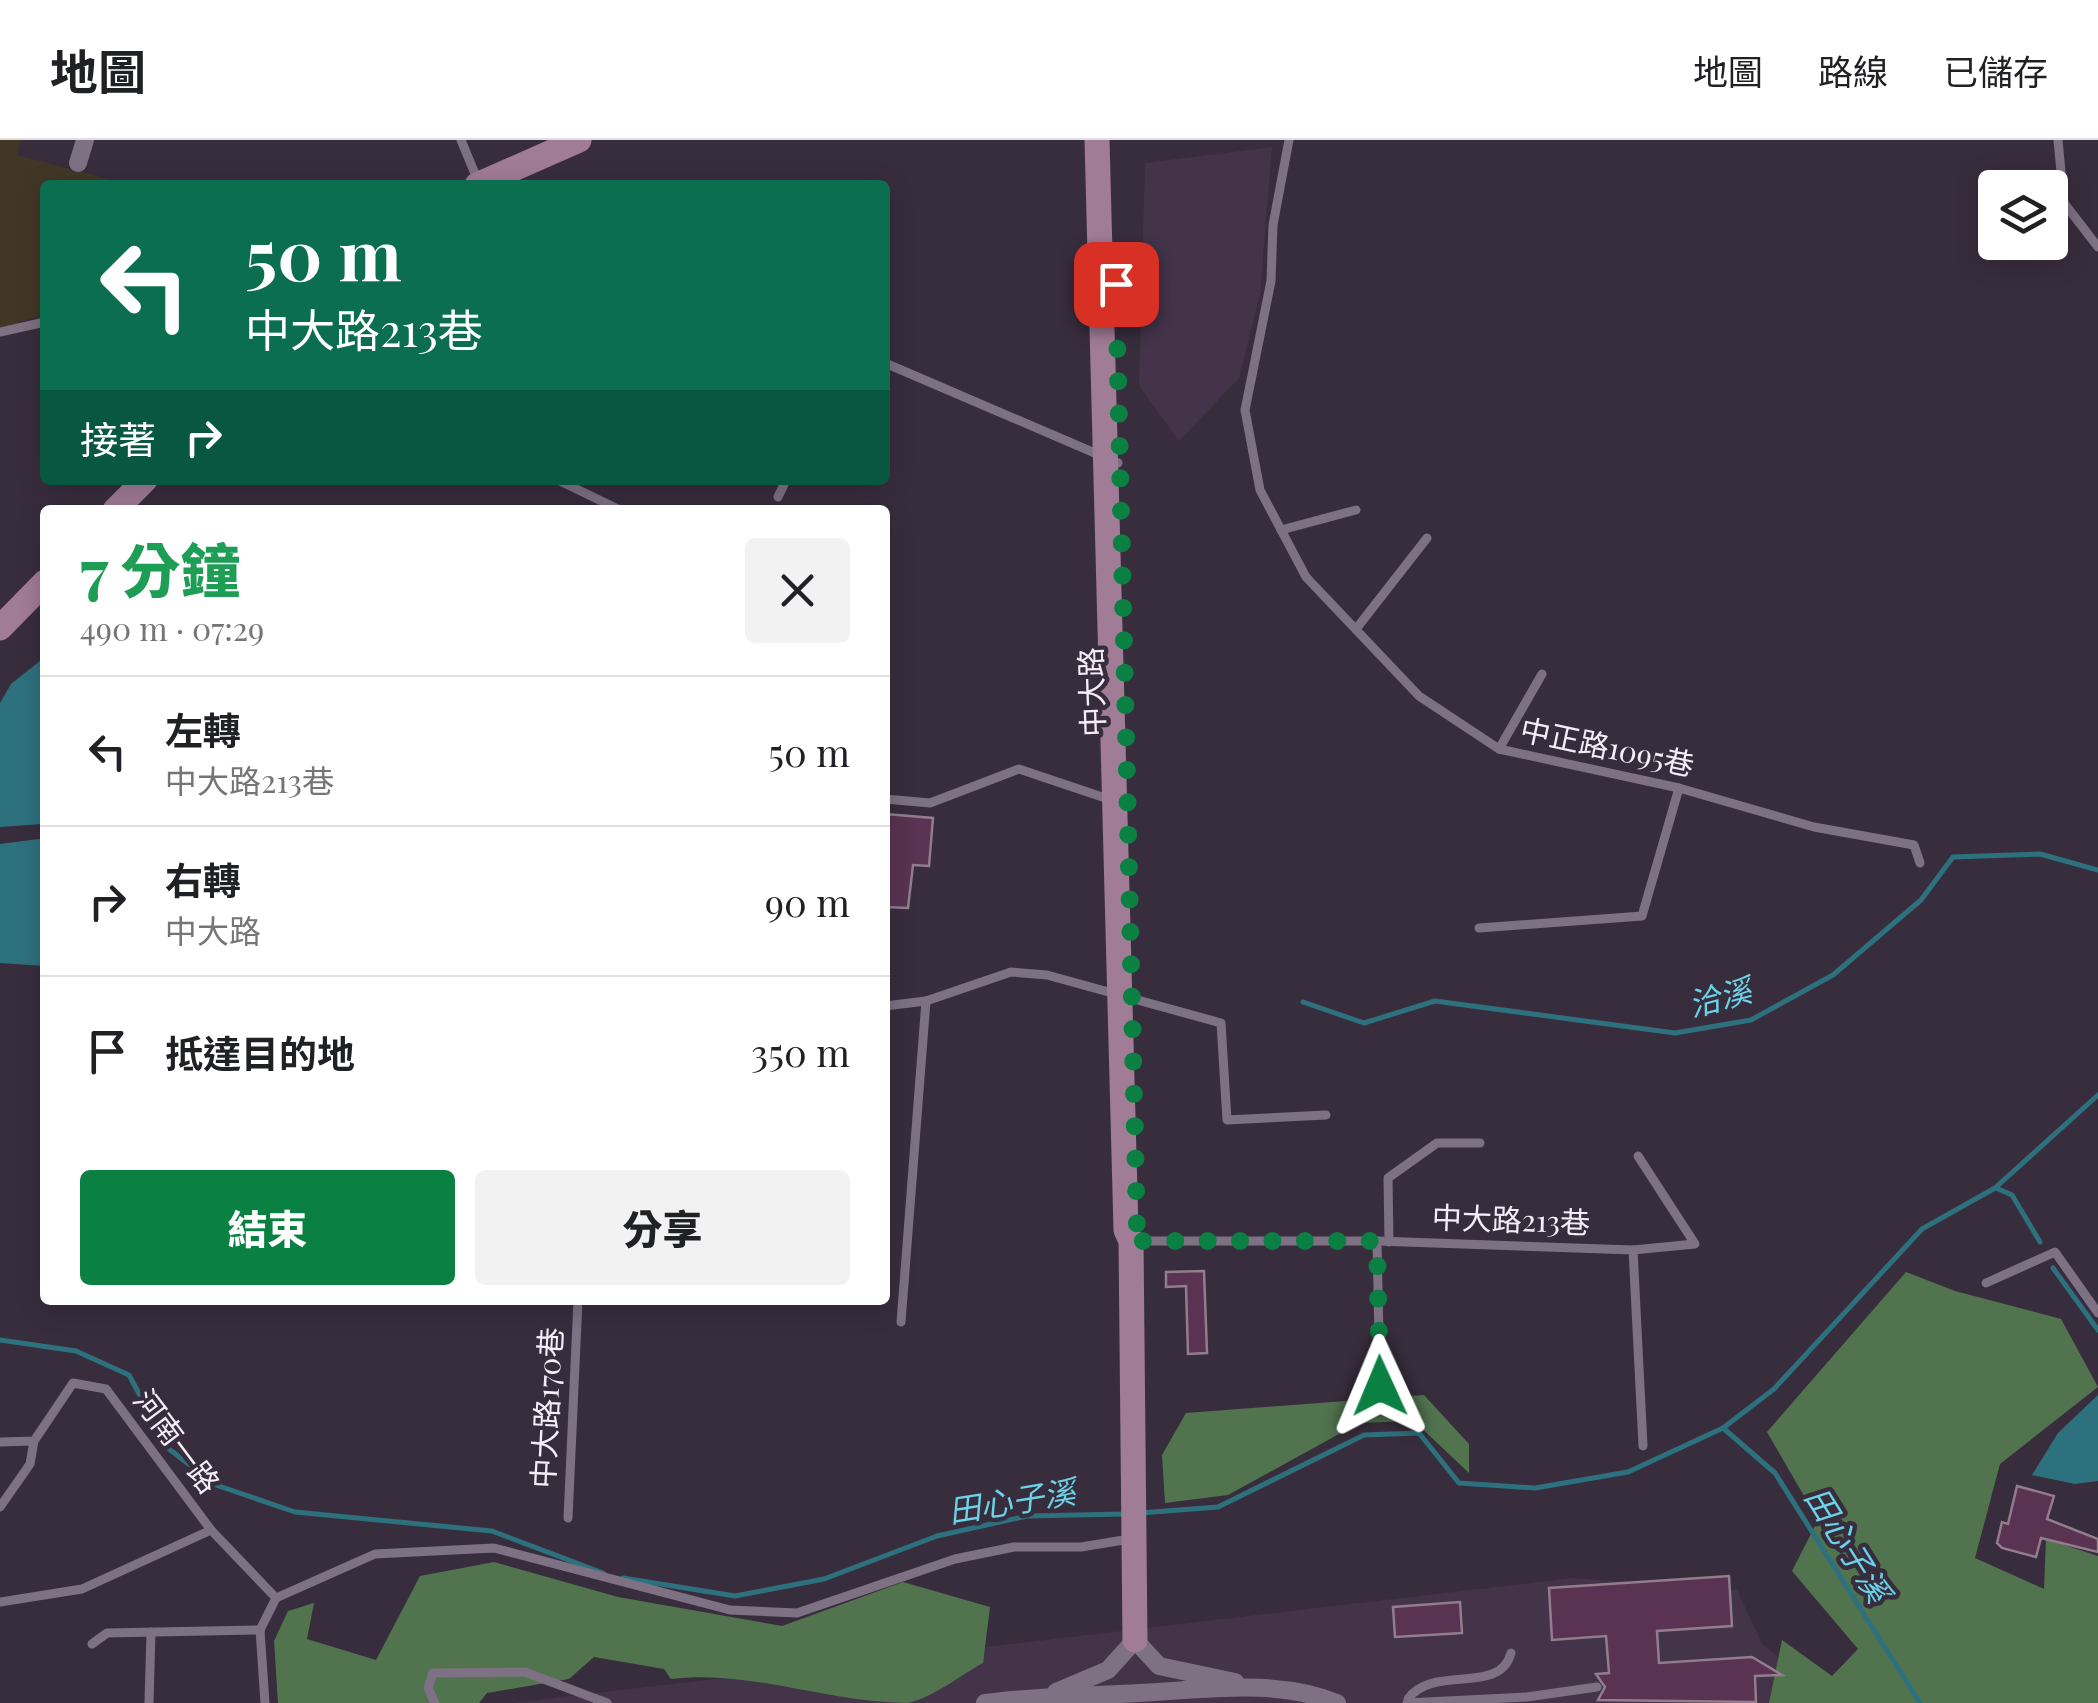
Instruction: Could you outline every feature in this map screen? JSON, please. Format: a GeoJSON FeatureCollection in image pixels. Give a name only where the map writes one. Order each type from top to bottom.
{"type":"FeatureCollection","features":[{"type":"Feature","properties":{"kind":"street"},"geometry":{"type":"LineString","coordinates":[[78,162],[85,140]]}},
{"type":"Feature","properties":{"kind":"street"},"geometry":{"type":"LineString","coordinates":[[487,180],[579,140]]}},
{"type":"Feature","properties":{"kind":"street"},"geometry":{"type":"LineString","coordinates":[[1097,140],[1112,462],[1128,996],[1126,1230],[1130,1241],[1135,1640],[1159,1666],[1260,1688]]}},
{"type":"Feature","properties":{"kind":"street"},"geometry":{"type":"LineString","coordinates":[[1112,462],[1114,140]]}},
{"type":"Feature","properties":{"kind":"street"},"geometry":{"type":"LineString","coordinates":[[120,505],[140,485]]}},
{"type":"Feature","properties":{"kind":"street"},"geometry":{"type":"LineString","coordinates":[[0,628],[40,587]]}},
{"type":"Feature","properties":{"kind":"street"},"geometry":{"type":"LineString","coordinates":[[1048,1696],[1108,1670],[1135,1640]]}},
{"type":"Feature","properties":{"kind":"street"},"geometry":{"type":"LineString","coordinates":[[986,1703],[1048,1696],[1260,1688],[1311,1692],[1337,1703]]}},
{"type":"Feature","properties":{"kind":"lane"},"geometry":{"type":"LineString","coordinates":[[462,140],[477,180]]}},
{"type":"Feature","properties":{"kind":"lane","name":"中正路1095巷"},"geometry":{"type":"LineString","coordinates":[[1289,140],[1273,225],[1271,282],[1244,410],[1260,490],[1306,578],[1419,696],[1498,750],[1680,788],[1814,827],[1914,846],[1920,863]]}},
{"type":"Feature","properties":{"kind":"lane"},"geometry":{"type":"LineString","coordinates":[[2058,140],[2064,202],[2098,247]]}},
{"type":"Feature","properties":{"kind":"lane"},"geometry":{"type":"LineString","coordinates":[[0,332],[40,323]]}},
{"type":"Feature","properties":{"kind":"lane"},"geometry":{"type":"LineString","coordinates":[[890,366],[1112,462]]}},
{"type":"Feature","properties":{"kind":"lane"},"geometry":{"type":"LineString","coordinates":[[568,485],[610,505]]}},
{"type":"Feature","properties":{"kind":"lane"},"geometry":{"type":"LineString","coordinates":[[778,498],[784,485]]}},
{"type":"Feature","properties":{"kind":"lane"},"geometry":{"type":"LineString","coordinates":[[1281,530],[1356,510]]}},
{"type":"Feature","properties":{"kind":"lane"},"geometry":{"type":"LineString","coordinates":[[1356,629],[1426,538]]}},
{"type":"Feature","properties":{"kind":"lane"},"geometry":{"type":"LineString","coordinates":[[1498,750],[1542,674]]}},
{"type":"Feature","properties":{"kind":"lane"},"geometry":{"type":"LineString","coordinates":[[890,799],[930,803],[1019,769],[1121,804]]}},
{"type":"Feature","properties":{"kind":"lane"},"geometry":{"type":"LineString","coordinates":[[1479,928],[1642,916],[1680,788]]}},
{"type":"Feature","properties":{"kind":"lane"},"geometry":{"type":"LineString","coordinates":[[890,1005],[926,1001],[1010,972],[1046,975],[1221,1024],[1227,1120],[1326,1115]]}},
{"type":"Feature","properties":{"kind":"lane"},"geometry":{"type":"LineString","coordinates":[[901,1322],[926,1001]]}},
{"type":"Feature","properties":{"kind":"lane"},"geometry":{"type":"LineString","coordinates":[[1389,1242],[1388,1178],[1437,1143],[1480,1143]]}},
{"type":"Feature","properties":{"kind":"lane"},"geometry":{"type":"LineString","coordinates":[[1634,1250],[1695,1244],[1638,1156]]}},
{"type":"Feature","properties":{"kind":"lane","name":"中大路213巷"},"geometry":{"type":"LineString","coordinates":[[1130,1241],[1377,1241],[1634,1250],[1643,1446]]}},
{"type":"Feature","properties":{"kind":"lane"},"geometry":{"type":"LineString","coordinates":[[1377,1241],[1380,1386]]}},
{"type":"Feature","properties":{"kind":"lane"},"geometry":{"type":"LineString","coordinates":[[1986,1283],[2056,1252],[2098,1313]]}},
{"type":"Feature","properties":{"kind":"lane","name":"中大路170巷"},"geometry":{"type":"LineString","coordinates":[[568,1518],[578,1305]]}},
{"type":"Feature","properties":{"kind":"lane","name":"河南一路"},"geometry":{"type":"LineString","coordinates":[[34,1441],[74,1383],[106,1389],[211,1530],[276,1598]]}},
{"type":"Feature","properties":{"kind":"lane"},"geometry":{"type":"LineString","coordinates":[[0,1442],[34,1441],[24,1475],[0,1507]]}},
{"type":"Feature","properties":{"kind":"lane"},"geometry":{"type":"LineString","coordinates":[[0,1602],[82,1589],[211,1530]]}},
{"type":"Feature","properties":{"kind":"lane"},"geometry":{"type":"LineString","coordinates":[[265,1703],[260,1630],[276,1598],[375,1554],[494,1548],[730,1610],[796,1613],[954,1559],[1014,1547],[1081,1547],[1133,1534]]}},
{"type":"Feature","properties":{"kind":"lane"},"geometry":{"type":"LineString","coordinates":[[92,1644],[107,1633],[260,1630]]}},
{"type":"Feature","properties":{"kind":"lane"},"geometry":{"type":"LineString","coordinates":[[150,1703],[151,1632]]}},
{"type":"Feature","properties":{"kind":"lane"},"geometry":{"type":"LineString","coordinates":[[1408,1701],[1416,1688],[1438,1680],[1493,1676],[1508,1665],[1511,1653]]}},
{"type":"Feature","properties":{"kind":"lane"},"geometry":{"type":"LineString","coordinates":[[436,1703],[428,1688],[433,1673],[525,1672],[608,1703]]}},
{"type":"Feature","properties":{"kind":"lane"},"geometry":{"type":"LineString","coordinates":[[1408,1701],[1528,1697],[1597,1687]]}},
{"type":"Feature","properties":{"kind":"shaded area"},"geometry":{"type":"Polygon","coordinates":[[[0,140],[21,140],[17,155],[108,180],[40,180],[40,316],[0,329],[0,140]]]}},
{"type":"Feature","properties":{"kind":"shaded area"},"geometry":{"type":"Polygon","coordinates":[[[1272,147],[1260,294],[1239,378],[1179,441],[1139,386],[1145,163],[1272,147]]]}},
{"type":"Feature","properties":{"kind":"shaded area"},"geometry":{"type":"Polygon","coordinates":[[[1572,1578],[1737,1590],[1762,1644],[1834,1703],[511,1703],[1572,1578]]]}},
{"type":"Feature","properties":{"kind":"green space"},"geometry":{"type":"Polygon","coordinates":[[[1906,1272],[1955,1291],[2061,1319],[2098,1387],[2000,1464],[1975,1558],[2044,1589],[2046,1539],[2098,1556],[2098,1703],[1769,1703],[1782,1640],[1832,1676],[1858,1649],[1792,1571],[1818,1520],[1767,1432],[1906,1272]]]}},
{"type":"Feature","properties":{"kind":"green space"},"geometry":{"type":"Polygon","coordinates":[[[1424,1395],[1469,1444],[1469,1473],[1414,1421],[1359,1423],[1228,1495],[1165,1503],[1162,1455],[1186,1413],[1424,1395]]]}},
{"type":"Feature","properties":{"kind":"green space"},"geometry":{"type":"Polygon","coordinates":[[[494,1562],[618,1597],[782,1626],[903,1582],[990,1607],[983,1663],[908,1703],[848,1698],[730,1679],[671,1679],[664,1669],[594,1657],[569,1679],[487,1693],[479,1703],[278,1703],[274,1641],[288,1611],[314,1603],[307,1639],[376,1660],[420,1576],[494,1562]]]}},
{"type":"Feature","properties":{"kind":"water"},"geometry":{"type":"Polygon","coordinates":[[[40,661],[40,824],[0,827],[0,703],[11,684],[40,661]]]}},
{"type":"Feature","properties":{"kind":"water"},"geometry":{"type":"Polygon","coordinates":[[[40,839],[40,966],[0,963],[0,844],[40,839]]]}},
{"type":"Feature","properties":{"kind":"water"},"geometry":{"type":"Polygon","coordinates":[[[2098,1395],[2098,1481],[2075,1484],[2032,1475],[2058,1433],[2098,1395]]]}},
{"type":"Feature","properties":{"kind":"building"},"geometry":{"type":"Polygon","coordinates":[[[890,814],[933,818],[929,866],[913,865],[908,908],[890,907],[890,814]]]}},
{"type":"Feature","properties":{"kind":"building"},"geometry":{"type":"Polygon","coordinates":[[[1204,1271],[1207,1353],[1188,1354],[1186,1286],[1166,1287],[1166,1272],[1204,1271]]]}},
{"type":"Feature","properties":{"kind":"building"},"geometry":{"type":"Polygon","coordinates":[[[2017,1486],[2054,1496],[2047,1519],[2098,1539],[2098,1552],[2041,1538],[2036,1557],[2002,1548],[1997,1543],[2002,1522],[2008,1524],[2017,1486]]]}},
{"type":"Feature","properties":{"kind":"building"},"geometry":{"type":"Polygon","coordinates":[[[1729,1576],[1732,1626],[1657,1631],[1659,1663],[1752,1657],[1782,1675],[1755,1676],[1756,1702],[1598,1700],[1605,1687],[1596,1674],[1609,1673],[1606,1636],[1552,1640],[1549,1588],[1729,1576]]]}},
{"type":"Feature","properties":{"kind":"building"},"geometry":{"type":"Polygon","coordinates":[[[1460,1602],[1462,1633],[1395,1637],[1393,1607],[1460,1602]]]}},
{"type":"Feature","properties":{"kind":"waterway","name":"洽溪"},"geometry":{"type":"LineString","coordinates":[[1303,1002],[1364,1023],[1435,1001],[1675,1033],[1751,1020],[1833,975],[1921,900],[1953,857],[2040,854],[2098,870]]}},
{"type":"Feature","properties":{"kind":"waterway","name":"洽溪"},"geometry":{"type":"LineString","coordinates":[[1723,1428],[1774,1389],[1922,1229],[1995,1188],[2098,1095]]}},
{"type":"Feature","properties":{"kind":"waterway","name":"洽溪"},"geometry":{"type":"LineString","coordinates":[[1996,1188],[2012,1195],[2040,1242]]}},
{"type":"Feature","properties":{"kind":"waterway","name":"洽溪"},"geometry":{"type":"LineString","coordinates":[[2053,1268],[2098,1330]]}},
{"type":"Feature","properties":{"kind":"waterway","name":"田心子溪"},"geometry":{"type":"LineString","coordinates":[[0,1340],[76,1351],[129,1375],[169,1449],[216,1485],[295,1512],[492,1531],[603,1573]]}},
{"type":"Feature","properties":{"kind":"waterway","name":"田心子溪"},"geometry":{"type":"LineString","coordinates":[[1140,1513],[1218,1507],[1364,1435],[1419,1433],[1459,1483],[1535,1488],[1628,1472],[1723,1428],[1775,1473],[1920,1703]]}},
{"type":"Feature","properties":{"kind":"waterway","name":"田心子溪"},"geometry":{"type":"LineString","coordinates":[[623,1578],[735,1596],[824,1579],[937,1536],[1027,1516],[1124,1514]]}},
{"type":"Feature","properties":{"kind":"route"},"geometry":{"type":"LineString","coordinates":[[1116,284],[1134,998],[1137,1229],[1130,1241],[1377,1241],[1380,1386]]}}]}
